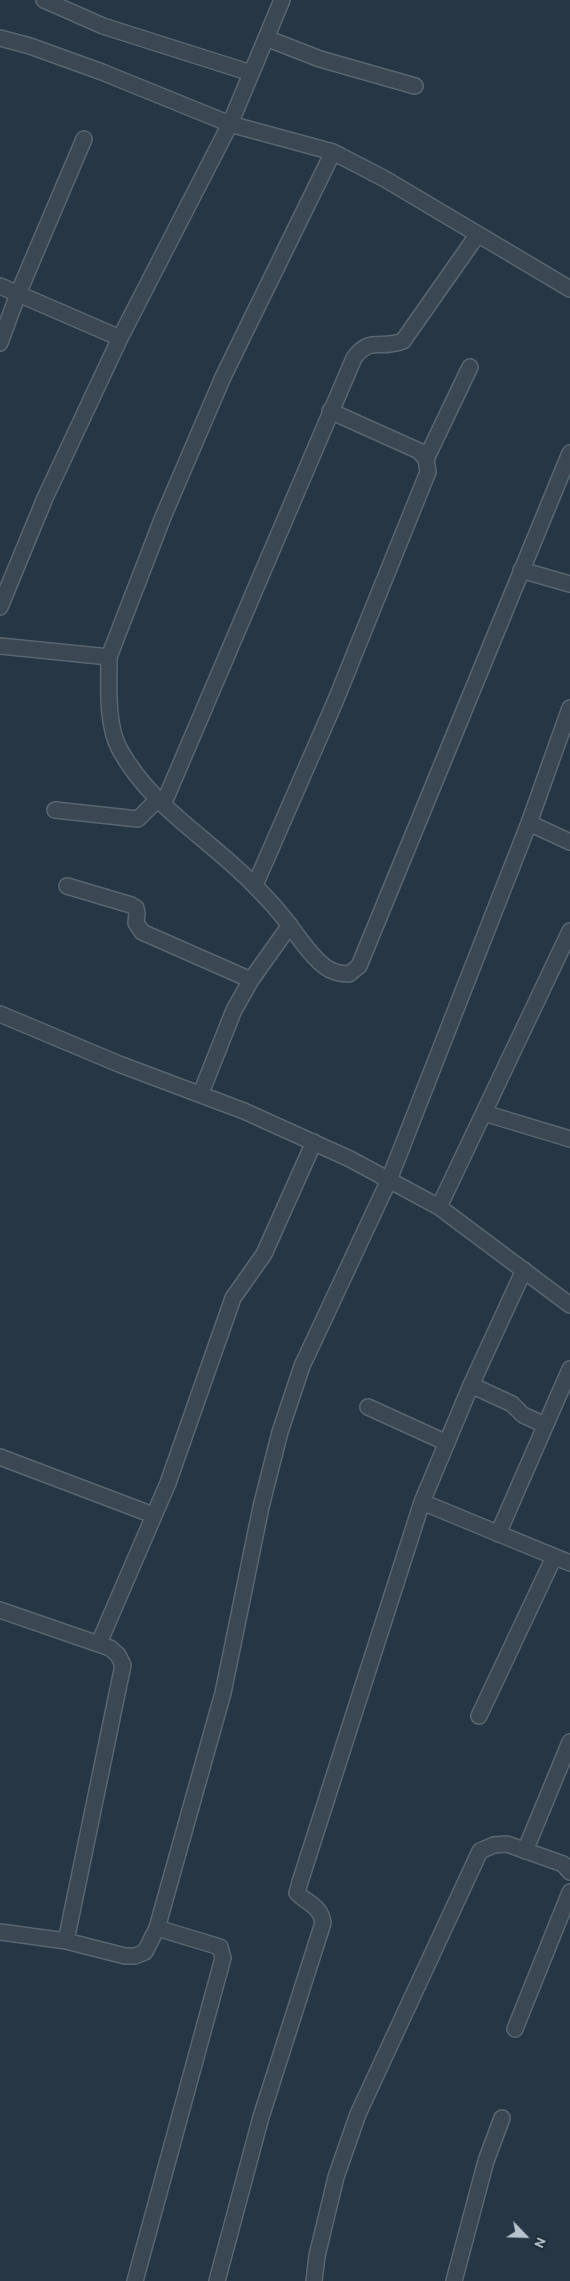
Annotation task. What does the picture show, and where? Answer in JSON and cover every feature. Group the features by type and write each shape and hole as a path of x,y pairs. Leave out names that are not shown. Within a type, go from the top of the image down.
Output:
{"street":[{"path":"44,0 103,26 251,73"},
{"path":"0,607 45,498 120,338 230,124 282,0"},
{"path":"0,38 30,46 102,72 230,124 333,152 385,179 570,289"},
{"path":"266,38 320,59 415,86"},
{"path":"0,342 18,294 84,139"},
{"path":"333,152 223,377 163,516 110,657 109,708 118,748 138,779 160,802 254,885 290,925 304,946 325,967 337,974 349,974 359,966 570,453"},
{"path":"55,810 138,819 160,802 354,358 361,347 370,344 392,345 404,341 478,234"},
{"path":"0,286 120,338"},
{"path":"426,459 470,367"},
{"path":"254,885 335,702 428,472 426,459 419,451 330,411"},
{"path":"521,570 570,584"},
{"path":"0,646 110,657"},
{"path":"0,1932 66,1941 125,1956 135,1956 145,1952 157,1928 224,1693 261,1507 280,1432 302,1366 389,1180 529,823 570,708"},
{"path":"529,823 570,842"},
{"path":"67,886 136,908 136,924 142,932 251,980"},
{"path":"201,1093 234,1010 251,980 290,925"},
{"path":"439,1207 570,931"},
{"path":"0,1014 119,1064 201,1093 314,1142 389,1180 439,1207 570,1305"},
{"path":"484,1113 570,1139"},
{"path":"99,1643 191,1422 233,1298 264,1254 314,1142"},
{"path":"217,2281 261,2117 323,1923 322,1914 318,1909 304,1900 297,1892 422,1502 471,1385 524,1270"},
{"path":"498,1534 570,1369"},
{"path":"471,1385 512,1404 523,1415 545,1426"},
{"path":"368,1407 447,1443"},
{"path":"0,1457 153,1515"},
{"path":"422,1502 570,1563"},
{"path":"479,1716 554,1557"},
{"path":"0,1610 99,1643 110,1648 118,1655 123,1665 66,1941"},
{"path":"525,1851 570,1742"},
{"path":"314,2281 317,2256 336,2177 358,2114 480,1851 494,1845 507,1844 562,1864 570,1872"},
{"path":"515,2029 570,1892"},
{"path":"135,2281 222,1958 220,1947 157,1928"},
{"path":"454,2281 486,2161 502,2118"}]}
